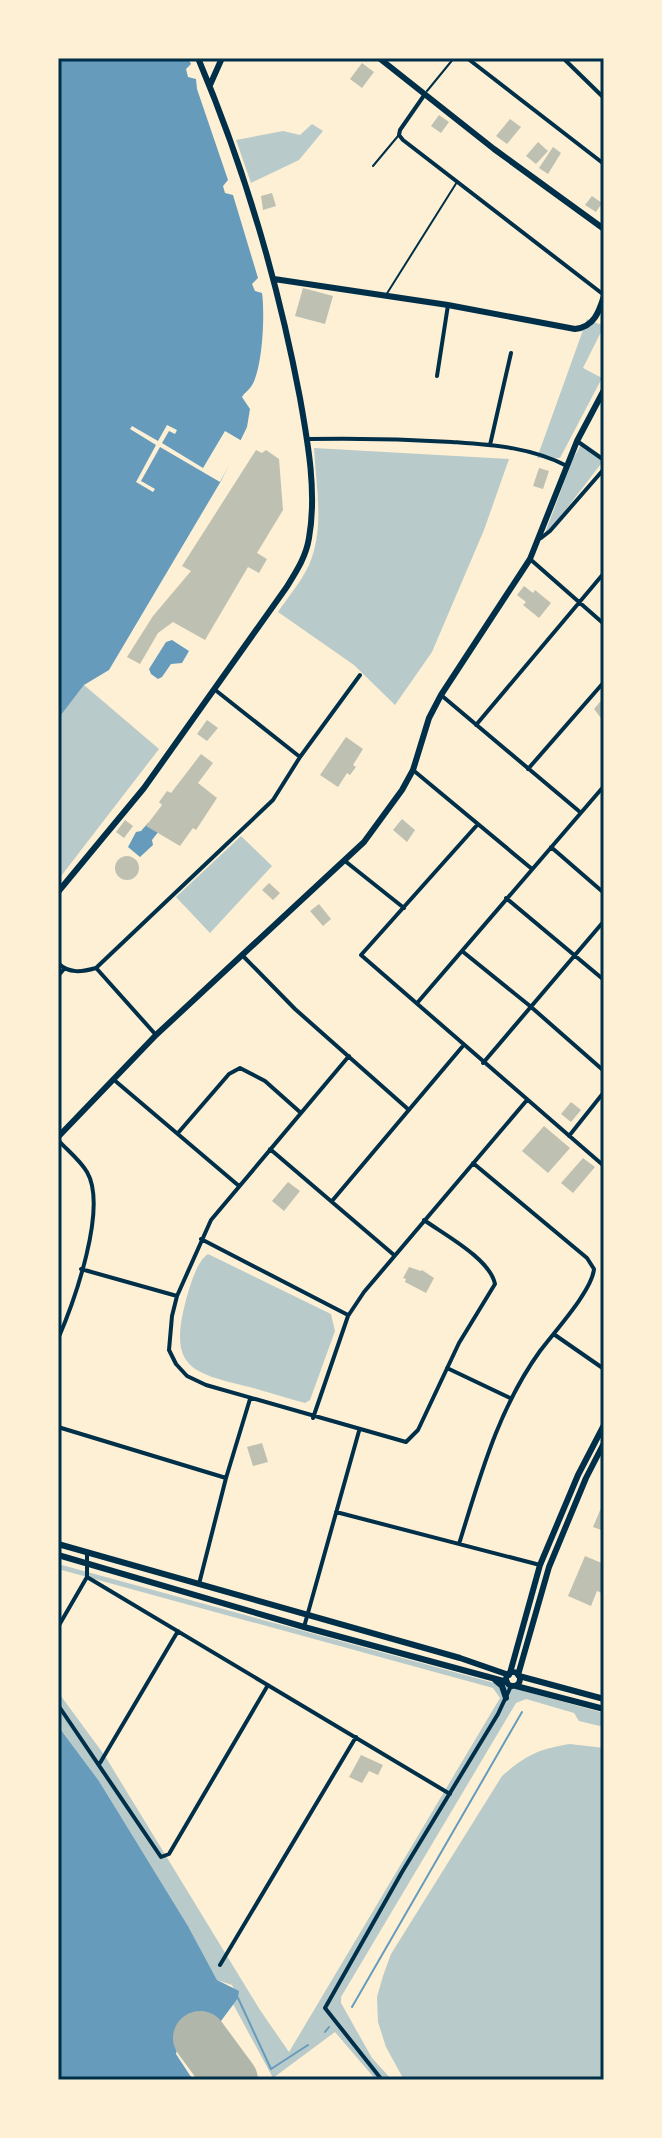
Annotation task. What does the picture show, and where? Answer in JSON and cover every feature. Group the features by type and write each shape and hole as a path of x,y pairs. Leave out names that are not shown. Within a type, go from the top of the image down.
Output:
{"main road":[{"path":"58,892 144,788 286,588 304,555 312,519 307,439 274,279 210,85 198,58"},
{"path":"210,85 222,58"},
{"path":"379,58 604,229"},
{"path":"274,279 581,329 598,315 604,296"},
{"path":"58,1138 156,1035 345,861 385,816 413,770 429,718 441,695 530,559 577,441 604,390"},
{"path":"513,1679 578,1475 604,1425"},
{"path":"513,1679 540,1565 604,1443"},
{"path":"58,1544 493,1668 513,1679 604,1709"},
{"path":"58,1555 492,1678 513,1679 604,1699"},
{"path":"492,1678 502,1686 506,1698"}],"street":[{"path":"467,58 604,164"},
{"path":"563,58 604,98"},
{"path":"425,94 399,135 604,296"},
{"path":"437,376 448,305"},
{"path":"490,445 511,353"},
{"path":"307,439 383,438 516,447 550,457 567,466"},
{"path":"577,441 604,460"},
{"path":"540,538 550,531 604,469"},
{"path":"530,559 604,624"},
{"path":"476,725 604,573"},
{"path":"58,963 64,969 85,971 96,968 273,800 300,757 360,675"},
{"path":"528,769 604,682"},
{"path":"214,688 300,757"},
{"path":"441,695 580,813"},
{"path":"413,770 532,869"},
{"path":"417,1002 604,786"},
{"path":"596,795 604,802"},
{"path":"478,824 361,955 604,1166"},
{"path":"551,847 604,893"},
{"path":"345,861 404,908"},
{"path":"506,898 604,980"},
{"path":"483,1063 604,921"},
{"path":"462,951 604,1071"},
{"path":"243,956 295,1009 409,1110"},
{"path":"96,968 156,1035"},
{"path":"58,976 64,969"},
{"path":"332,1201 463,1046"},
{"path":"349,1056 211,1220 177,1296 172,1316 169,1350 176,1364 187,1376 206,1385 250,1399 398,1442 413,1438 459,1343 495,1284 493,1275 483,1263 424,1220"},
{"path":"178,1133 229,1074 240,1068 265,1081 301,1113"},
{"path":"113,1079 239,1186"},
{"path":"569,1136 604,1092"},
{"path":"313,1418 348,1316 394,1255 527,1100"},
{"path":"58,1138 87,1173 94,1195 94,1212 81,1269 58,1339"},
{"path":"270,1149 394,1255"},
{"path":"459,1544 486,1456 511,1399 541,1350 555,1335 591,1281 594,1269 587,1258 473,1163"},
{"path":"201,1239 348,1316"},
{"path":"81,1269 177,1296"},
{"path":"555,1335 604,1369"},
{"path":"447,1368 511,1399"},
{"path":"199,1584 250,1399"},
{"path":"58,1427 226,1478"},
{"path":"304,1627 359,1431"},
{"path":"336,1512 540,1565"},
{"path":"58,1627 87,1577 87,1553"},
{"path":"87,1577 450,1794"},
{"path":"99,1764 178,1631"},
{"path":"382,2080 325,2008 506,1698 513,1679"},
{"path":"58,1705 161,1857 169,1854 268,1685"},
{"path":"220,1965 356,1737"}],"lane":[{"path":"425,94 454,58"},
{"path":"373,166 399,135"},
{"path":"386,295 458,181"}],"shaded area":[{"path":"312,124 323,131 299,160 251,183 236,140 283,131 300,135"},
{"path":"587,319 604,326 583,368 602,378 560,458 537,458"},
{"path":"582,443 604,460 547,534 573,459"},
{"path":"314,448 509,459 484,530 432,652 395,705 354,665 278,612 302,577 314,551 318,507"},
{"path":"84,685 159,749 58,880 58,719"},
{"path":"241,836 272,866 210,933 176,897"},
{"path":"208,1254 331,1314 335,1331 310,1400 305,1403 211,1377 189,1364 180,1342 181,1325 194,1276"},
{"path":"58,1564 604,1713 604,1727 579,1721 574,1713 526,1699 516,1703 341,1997 341,2003 372,2058 392,2080 376,2080 335,2032 273,2078 233,2004 238,1998 232,1985 217,1980 188,1926 99,1781 58,1726 58,1692 105,1756 260,2010 289,2052 500,1698 493,1688 58,1569"},
{"path":"570,1744 604,1748 604,2080 404,2080 386,2047 378,2022 377,1997 391,1954 502,1776 533,1754"}],"water":[{"path":"58,58 188,58 191,64 186,69 188,77 196,79 228,180 223,186 225,193 233,195 258,278 252,284 255,291 262,293 263,314 258,370 242,397 250,409 247,427 221,481 109,670 84,685 58,719"},
{"path":"172,640 189,651 182,663 171,664 158,679 149,669 166,642"},
{"path":"148,823 159,831 152,840 153,845 140,857 128,847 136,832"},
{"path":"58,1726 99,1781 188,1926 217,1980 239,1991 238,1998 221,2021 193,2030 178,2047 176,2054 193,2080 58,2080"}],"pier":[{"path":"167,425 177,430 175,434 169,431 162,443 203,468 225,431 242,441 220,482 160,447 141,481 155,489 153,492 136,482 156,445 130,429 132,426 158,441"}],"building":[{"path":"362,63 374,72 362,88 350,79"},
{"path":"439,115 449,122 441,133 431,126"},
{"path":"510,119 521,127 507,144 496,136"},
{"path":"538,142 548,151 536,164 526,156"},
{"path":"553,147 561,153 548,174 539,168"},
{"path":"272,193 276,206 263,210 261,196"},
{"path":"592,196 602,203 596,212 585,205"},
{"path":"303,288 333,296 325,324 295,316"},
{"path":"256,450 262,453 266,450 279,459 283,510 257,553 267,559 259,573 248,567 205,640 173,622 158,633 140,664 127,657 153,616 191,571 182,566"},
{"path":"539,468 549,471 543,489 533,486"},
{"path":"524,586 533,593 535,590 551,603 539,618 523,605 526,602 517,595"},
{"path":"604,697 604,722 594,709"},
{"path":"207,720 218,728 207,741 197,734"},
{"path":"346,737 363,749 353,765 356,767 350,775 347,773 338,787 320,775"},
{"path":"201,754 213,763 198,783 217,798 196,830 193,828 180,846 146,826 162,805 159,802 167,791 171,793"},
{"path":"402,819 415,830 407,842 393,830"},
{"path":"125,820 133,826 124,838 116,832"},
{"path":"127,856 138,863 139,868 132,879 127,880 116,873 115,868 122,857"},
{"path":"269,883 280,893 273,900 262,890"},
{"path":"319,904 331,919 323,926 310,911"},
{"path":"571,1102 581,1110 571,1122 561,1114"},
{"path":"544,1126 570,1148 548,1173 522,1151"},
{"path":"583,1158 595,1167 573,1193 561,1183"},
{"path":"288,1182 300,1191 284,1211 272,1201"},
{"path":"409,1267 422,1270 434,1278 426,1293 405,1282 403,1278"},
{"path":"262,1443 268,1462 253,1466 247,1447"},
{"path":"604,1501 604,1531 593,1527"},
{"path":"585,1556 604,1564 604,1594 597,1591 591,1606 568,1596"},
{"path":"361,1755 383,1765 378,1775 369,1771 362,1783 349,1777"}],"waterway":[{"path":"352,2007 522,1712"},
{"path":"238,1998 271,2069 308,2045"},
{"path":"325,2032 329,2027"}],"runway":[{"path":"200,2038 231,2080"}]}
